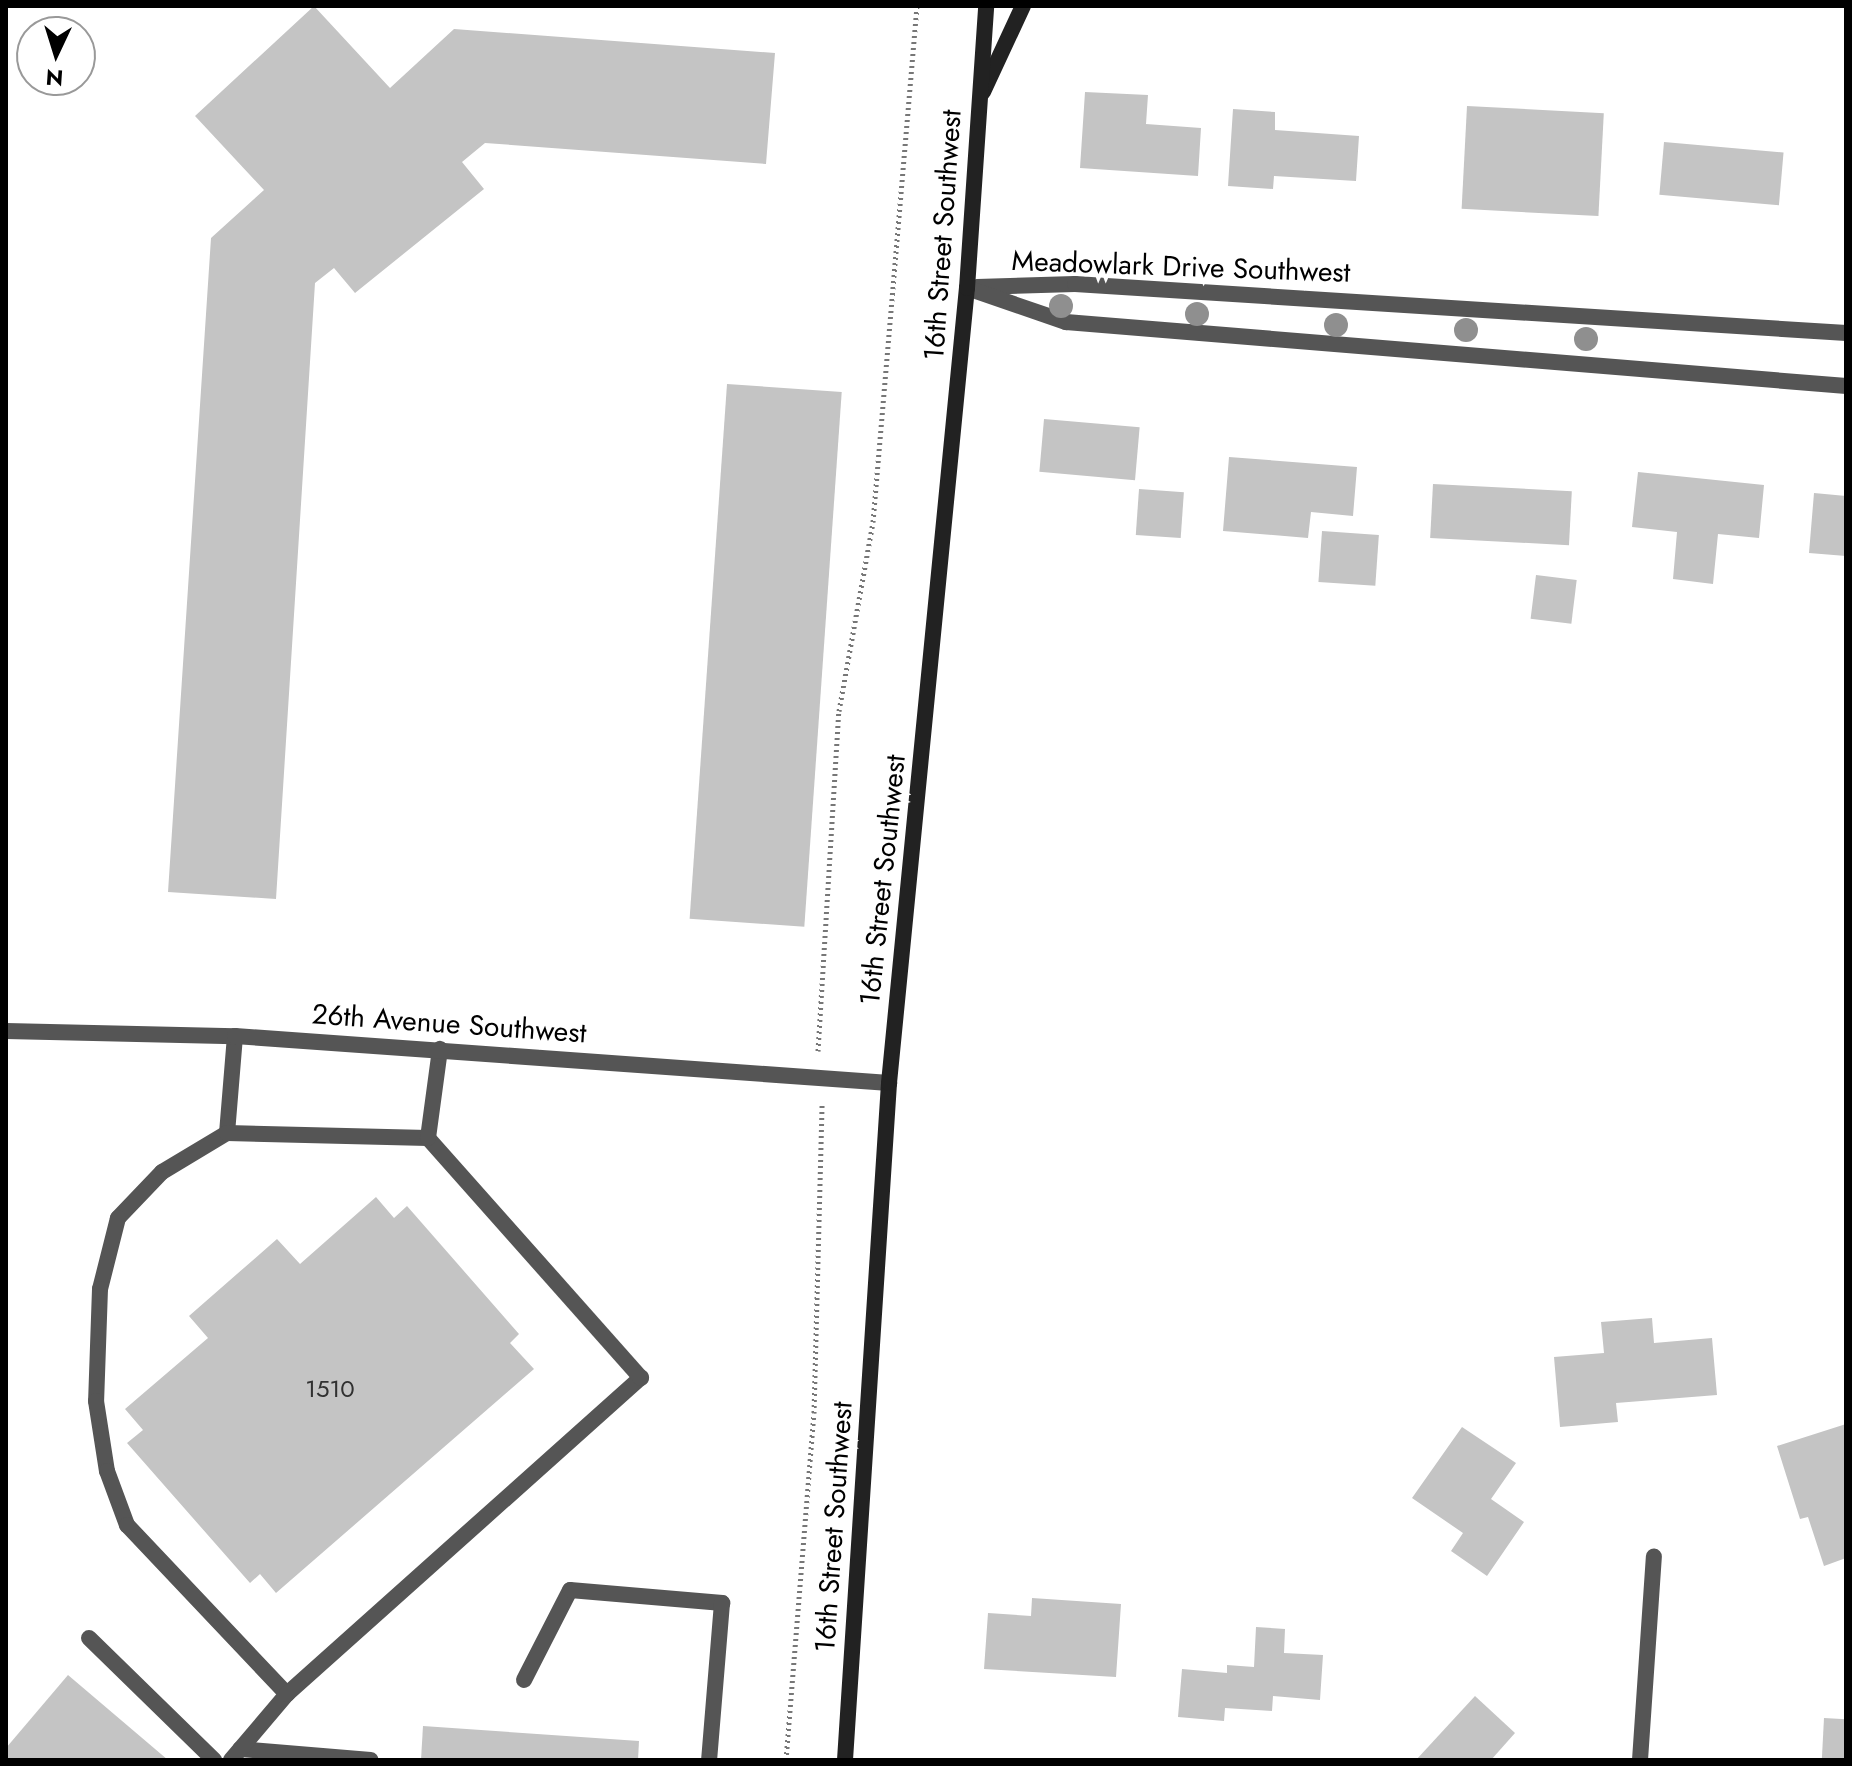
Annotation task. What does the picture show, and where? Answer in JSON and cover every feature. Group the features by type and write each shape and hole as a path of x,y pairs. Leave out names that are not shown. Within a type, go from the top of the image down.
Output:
{"main road":[{"name":"16th Street Southwest","path":"845,1760 889,1083 967,288 986,6"},
{"path":"979,100 1023,6"}],"street":[{"name":"Meadowlark Drive Southwest","path":"967,288 1075,284 1846,333"},
{"name":"Meadowlark Drive Southwest","path":"967,288 1066,322 1846,386"},
{"name":"26th Avenue Southwest","path":"6,1031 235,1036 889,1083"},
{"path":"227,1133 235,1036"},
{"path":"428,1138 440,1049"},
{"path":"236,1754 287,1694 641,1378 428,1138 227,1133 162,1172 118,1218 100,1289 96,1401 107,1471 127,1525 287,1694"},
{"path":"1640,1760 1654,1556"},
{"path":"524,1680 570,1590 722,1603 709,1760"},
{"path":"89,1638 214,1760"},
{"path":"236,1754 371,1760"}],"path":[{"path":"786,1760 814,1413 824,1156 816,1024 839,711 873,522 917,6"}],"building":[{"path":"314,6 390,88 454,29 775,53 766,164 485,143 462,162 484,189 355,293 334,268 315,283 276,899 168,892 211,238 264,190 195,116"},
{"path":"1085,92 1148,95 1146,124 1201,128 1198,176 1080,168"},
{"path":"1467,106 1604,113 1598,216 1462,209"},
{"path":"1233,109 1275,112 1275,130 1359,136 1356,181 1274,176 1273,189 1228,186"},
{"path":"1664,142 1784,152 1779,205 1659,195"},
{"path":"727,384 842,392 804,927 690,919"},
{"path":"1044,419 1140,427 1135,480 1039,472"},
{"path":"1229,457 1357,467 1353,516 1311,512 1308,538 1223,531"},
{"path":"1638,472 1764,485 1759,538 1718,534 1713,584 1673,579 1677,532 1632,527"},
{"path":"1433,484 1572,491 1569,545 1430,538"},
{"path":"1139,489 1184,492 1181,538 1136,535"},
{"path":"1814,493 1846,496 1846,556 1809,553"},
{"path":"1322,531 1379,535 1375,586 1318,582"},
{"path":"1536,575 1577,580 1571,624 1531,619"},
{"path":"376,1197 394,1218 407,1206 519,1334 510,1343 534,1369 276,1593 260,1574 250,1583 127,1443 143,1430 125,1409 208,1338 189,1316 277,1239 300,1264"},
{"path":"1652,1318 1654,1343 1712,1338 1717,1395 1616,1403 1618,1422 1560,1427 1554,1357 1604,1353 1601,1322"},
{"path":"1846,1424 1846,1558 1824,1566 1808,1517 1800,1519 1777,1446"},
{"path":"1462,1427 1516,1463 1491,1499 1524,1522 1487,1576 1451,1551 1463,1533 1412,1498"},
{"path":"1032,1598 1121,1604 1116,1677 984,1669 988,1613 1031,1616"},
{"path":"1256,1627 1285,1629 1284,1653 1323,1655 1320,1700 1273,1696 1272,1711 1225,1708 1224,1721 1178,1717 1182,1669 1227,1673 1227,1665 1254,1667"},
{"path":"68,1675 168,1760 6,1760 6,1748"},
{"path":"1475,1696 1515,1733 1491,1760 1416,1760"},
{"path":"1824,1718 1846,1719 1844,1760 1822,1760"},
{"path":"423,1726 639,1741 638,1760 421,1760"}]}
